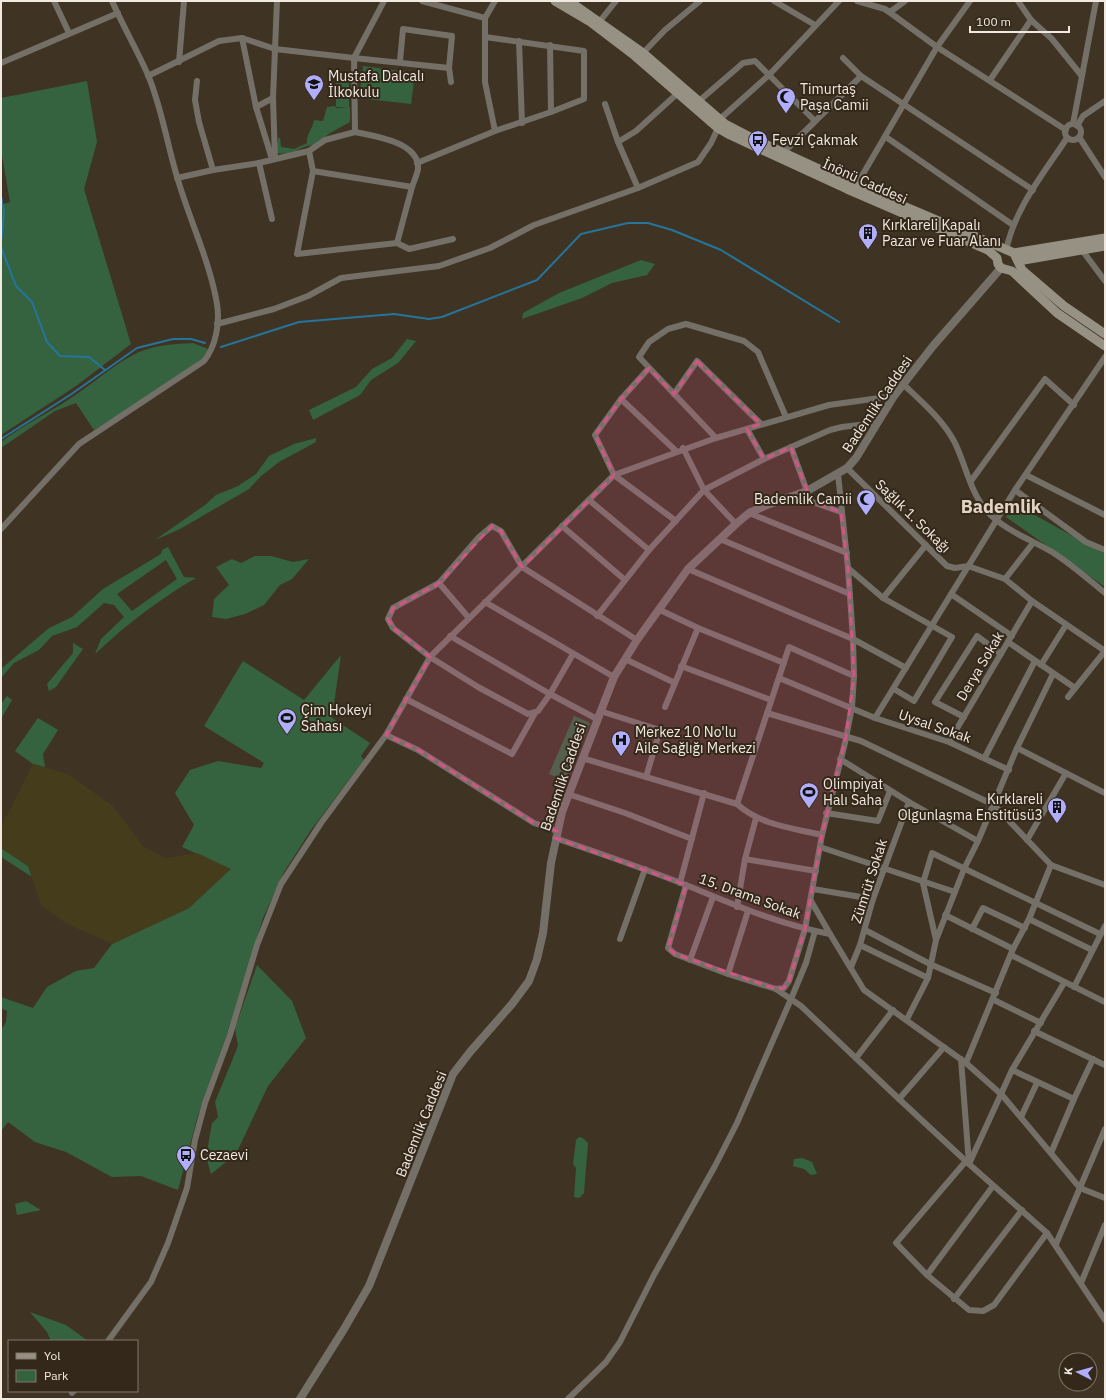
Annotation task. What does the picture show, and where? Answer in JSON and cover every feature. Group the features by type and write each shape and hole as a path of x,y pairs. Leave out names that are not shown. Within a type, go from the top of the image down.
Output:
{"main road":[{"name":"İnönü Caddesi","path":"555,1 589,21 678,93 752,146 847,190 988,250 997,258"},
{"name":"İnönü Caddesi","path":"570,1 643,53 699,101 719,123 856,186 1013,255"},
{"path":"1013,255 1105,238"},
{"path":"1105,246 1082,250 1013,255 1000,254 997,258 1007,270 1057,313 1105,346"},
{"path":"1007,270 1016,266 1013,255"},
{"path":"1013,255 1022,270 1064,306 1105,334"}],"street":[{"path":"54,1 69,33"},
{"path":"1,529 79,444 204,362 211,353 217,324 217,305 212,283 177,178 164,123 148,76 112,1"},
{"path":"179,62 184,1"},
{"path":"273,159 273,98 277,1"},
{"path":"355,132 354,58 384,1"},
{"path":"422,1 485,18"},
{"path":"495,131 485,82 485,18 496,1"},
{"path":"600,22 616,1"},
{"path":"643,53 665,30 700,1"},
{"path":"774,1 815,25"},
{"path":"217,324 274,309 308,296 341,278 439,266 490,248 534,225 638,188 698,162 711,144 719,123 769,75 839,1"},
{"path":"857,1 885,9 890,12 905,1"},
{"path":"856,186 886,137 937,47 970,1"},
{"path":"1018,1 1031,20 1052,39 1081,75"},
{"path":"1075,125 1081,75 1096,1"},
{"path":"885,9 937,47 1066,130 1068,138 1033,190 1013,225 1013,255"},
{"path":"1,63 118,13"},
{"path":"990,80 1031,20"},
{"path":"400,61 403,29 452,36 449,68 451,82"},
{"path":"418,163 495,131 522,123 584,99 584,51 485,37"},
{"path":"148,76 219,41 242,38 275,49 354,58 400,61 449,68"},
{"path":"242,38 256,107 273,159"},
{"path":"519,41 522,123"},
{"path":"550,45 551,112"},
{"path":"843,58 861,76 904,106 1033,190"},
{"path":"699,101 743,63 755,61 815,121"},
{"path":"784,152 861,76"},
{"path":"197,81 195,100 196,107 213,170"},
{"path":"618,142 636,131 678,93"},
{"path":"256,107 273,98"},
{"path":"1066,130 1075,125 1083,116 1105,101"},
{"path":"605,104 618,142 638,188"},
{"path":"1075,125 1080,130 1079,137 1105,177"},
{"path":"177,178 213,170 259,163 309,151 325,140 355,132 403,145 411,152 418,163 418,170 397,243"},
{"path":"886,137 1013,225"},
{"path":"1068,138 1075,140 1079,137"},
{"path":"309,151 313,171 297,254 397,243 409,249 453,239"},
{"path":"259,163 272,219"},
{"path":"313,171 412,187"},
{"path":"1082,250 1105,281"},
{"name":"Bademlik Caddesi","path":"300,1399 369,1286 453,1074 512,1004 529,981 537,959 543,933 556,835 568,794 598,715 614,677 625,658 658,609 688,569 736,524 749,513 793,495 807,491 847,468 856,458 876,423 894,396 933,346 1007,270"},
{"path":"716,438 639,357 649,342 668,329 686,324 744,341 758,352 786,417"},
{"path":"875,718 996,519 1105,357"},
{"path":"674,394 697,361 761,424"},
{"path":"649,368 621,399 595,435 614,475 676,521"},
{"path":"971,481 1046,379 1074,405"},
{"path":"904,385 930,409 948,431 981,504 996,519 1068,563 1105,593"},
{"path":"109,1340 151,1282 170,1237 187,1188 195,1140 206,1103 230,1035 257,945 281,884 321,823 386,734 430,657 468,617 522,567 614,475 683,448 761,424 829,405 894,396"},
{"path":"621,399 676,451"},
{"path":"597,616 649,550 704,490 764,459 836,429 876,423"},
{"path":"747,429 764,459"},
{"path":"791,447 807,491"},
{"path":"683,448 704,490 736,524"},
{"name":"Sağlık 1. Sokağı","path":"847,468 947,566 955,568 968,566"},
{"path":"776,989 784,988 789,981 805,929 826,813 846,737 852,707 854,676 853,639 847,554 841,512 838,474"},
{"path":"1026,475 1105,515"},
{"path":"1015,490 1086,542 1105,550"},
{"path":"793,495 841,512"},
{"path":"589,500 649,550"},
{"path":"749,513 847,554"},
{"path":"535,713 525,713 430,657 393,628 388,619 393,608 439,583 479,537 492,526 501,531 522,567 637,640"},
{"path":"562,526 626,580"},
{"path":"720,539 850,594"},
{"path":"1005,579 1033,543"},
{"path":"883,598 926,545"},
{"path":"968,566 1005,579 1032,601 1105,651 1068,697"},
{"path":"848,568 883,598 952,637 914,701 894,689"},
{"path":"688,569 853,639 906,668"},
{"path":"439,583 468,617"},
{"path":"951,594 1012,636"},
{"name":"Derya Sokak","path":"949,742 1032,601"},
{"path":"485,602 572,654 614,677"},
{"path":"658,609 698,628 784,663"},
{"path":"1041,665 1066,624"},
{"path":"665,707 698,628"},
{"path":"450,636 550,694 598,715 660,730 646,777"},
{"path":"964,717 935,702 977,636 1001,654"},
{"path":"1008,642 1075,688"},
{"path":"737,804 789,647 854,676"},
{"path":"406,699 512,754 535,713 550,694 572,654"},
{"path":"625,658 675,683"},
{"path":"985,757 1035,660"},
{"path":"681,666 771,700"},
{"path":"907,1019 928,978 936,940 964,869 994,805 1017,748 1053,674"},
{"name":"Uysal Sokak","path":"779,678 852,707 875,718 949,742 985,757 1009,770"},
{"path":"767,713 861,741 994,805 1051,865 1105,885"},
{"name":"15. Drama Sokak","path":"386,734 418,750 534,823 556,835 748,911 805,929 830,934"},
{"path":"1017,748 1105,793"},
{"path":"582,758 737,804 756,818 822,835"},
{"path":"840,759 890,791 978,841"},
{"path":"1027,840 1066,773"},
{"path":"826,813 878,821 890,791"},
{"path":"704,793 692,839 668,948 675,954 690,960 776,989 801,1006 993,1186 1047,1232 1105,1320"},
{"path":"568,794 625,813 692,839"},
{"name":"Zümrüt Sokak","path":"851,967 865,930 873,899 909,802"},
{"path":"737,907 744,859 756,818"},
{"path":"820,847 884,868 923,883 955,892"},
{"path":"936,940 923,883 932,853 1035,904 1100,934"},
{"path":"744,859 816,871"},
{"path":"968,1162 964,1061 994,1000 1012,952 1025,928 1051,865"},
{"path":"620,939 645,870"},
{"path":"813,889 873,899"},
{"path":"690,960 713,897"},
{"path":"810,901 864,990 875,1000 907,1019 964,1061 1002,1095 1080,1188 1105,1198"},
{"path":"972,929 983,908 1025,928"},
{"path":"728,974 748,911"},
{"path":"945,916 972,929 1064,983 1105,1002"},
{"path":"1029,919 1092,950"},
{"path":"1074,987 1105,926"},
{"path":"865,930 930,964 996,993"},
{"path":"568,1399 606,1362 620,1342 737,1123 806,963 815,931"},
{"path":"860,945 928,978"},
{"path":"1047,1232 994,1305 983,1311 969,1310 954,1299 926,1275 896,1243 968,1162 1002,1095 1012,1070 1064,983"},
{"path":"994,1000 1041,1023"},
{"path":"856,1058 893,1010"},
{"path":"1034,1031 1105,1065"},
{"path":"899,1099 944,1047"},
{"path":"1051,1153 1093,1059"},
{"path":"1012,1070 1074,1099"},
{"path":"1022,1117 1038,1083"},
{"path":"1056,1244 1103,1139 1105,1130"},
{"path":"926,1275 993,1186"},
{"path":"954,1299 1022,1210"},
{"path":"1081,1283 1105,1225"}],"highlighted area":[{"path":"697,361 761,424 747,429 764,459 791,447 811,501 841,512 848,568 854,676 846,737 822,835 805,929 789,981 784,988 776,989 728,974 675,954 668,948 686,885 555,838 557,831 534,823 418,750 386,735 430,657 393,628 388,619 393,608 439,583 492,526 501,531 522,567 614,475 595,435 621,399 649,368 674,394"}],"green space":[{"path":"363,66 415,73 411,104 359,98"},
{"path":"87,81 97,142 84,189 131,344 76,386 1,435 1,205 10,202 1,150 1,98"},
{"path":"336,83 349,83 349,107 336,107"},
{"path":"335,106 336,108 350,107 350,122 330,133 314,145 306,146 293,152 282,154 276,153 278,139 280,137 281,147 294,149 307,143 314,120 323,121 327,107"},
{"path":"641,260 655,264 647,275 612,283 582,298 522,319 523,313 559,293"},
{"path":"407,339 416,341 398,363 371,380 360,395 313,420 309,410 356,387 372,369 392,358"},
{"path":"193,343 208,349 203,358 137,404 94,430 76,403 55,411 1,448 1,442 9,436 68,400 129,357 139,352 159,346"},
{"path":"316,438 316,442 279,462 261,476 249,489 180,529 155,540 205,505 216,495 238,486 256,474 269,456 294,444"},
{"path":"1015,504 1105,554 1105,587 1006,517"},
{"path":"168,547 184,577 196,578 143,613 95,654 101,639 124,617 114,605 104,603 77,627 52,636 39,650 14,663 1,678 1,669 49,628 72,617 103,589 161,554 162,550","holes":["166,560 177,579 132,611 117,594"]},
{"path":"255,556 271,556 293,562 309,559 292,579 280,585 264,605 245,614 226,619 212,617 214,599 229,585 216,567 232,559 241,563"},
{"path":"73,643 83,649 56,687 49,691 47,684 73,653"},
{"path":"341,655 332,718 370,743 361,756 364,760 311,830 284,872 263,918 232,1020 198,1115 178,1190 141,1176 112,1177 66,1152 35,1142 8,1122 1,1131 1,1030 6,1022 7,1011 1,1008 1,997 33,1008 47,987 76,971 94,968 112,944 189,908 230,869 182,847 194,825 175,793 190,770 218,761 261,768 264,763 204,726 243,661 304,700"},
{"path":"7,696 12,700 1,719 1,704"},
{"path":"574,716 590,723 565,781 549,774"},
{"path":"38,718 58,730 43,754 45,767 33,764 15,751"},
{"path":"1,848 28,866 32,877 1,857"},
{"path":"257,965 292,1001 306,1038 268,1086 236,1154 211,1174 206,1157 212,1123 218,1117 215,1102 238,1046 235,1028"},
{"path":"579,1137 583,1138 588,1143 584,1193 579,1198 574,1197 576,1168 573,1164 576,1140"},
{"path":"802,1158 812,1162 817,1174 811,1175 804,1169 793,1166 794,1159"},
{"path":"26,1201 41,1210 17,1215 15,1204"},
{"path":"30,1312 66,1325 87,1340 51,1340 47,1332"}],"sand":[{"path":"33,764 68,774 113,806 143,846 165,858 197,853 231,869 189,908 112,944 67,924 41,905 28,866 1,848 1,827"}],"waterway":[{"path":"1,196 4,212 1,244"},
{"path":"221,347 299,322 394,314 429,319 442,317 537,280 581,234 628,223 648,223 672,230 721,250 839,322"},
{"path":"1,247 16,286 32,302 47,342 60,356 89,357 105,370"},
{"path":"1,439 70,395 137,348 173,339 191,339 205,343"}],"place":[{"name":"Mustafa Dalcalı İlkokulu","path":"314,101"},
{"name":"Timurtaş Paşa Camii","path":"786,114"},
{"name":"Fevzi Çakmak","path":"758,157"},
{"name":"Kırklareli Kapalı Pazar ve Fuar Alanı","path":"868,250"},
{"name":"Bademlik Camii","path":"866,516"},
{"name":"Çim Hokeyi Sahası","path":"287,735"},
{"name":"Merkez 10 No'lu Aile Sağlığı Merkezi","path":"621,757"},
{"name":"Olimpiyat Halı Saha","path":"809,809"},
{"name":"Kırklareli Olgunlaşma Enstitüsü3","path":"1057,824"},
{"name":"Cezaevi","path":"186,1172"}],"district":[{"name":"Bademlik","path":"1001,507"}]}
